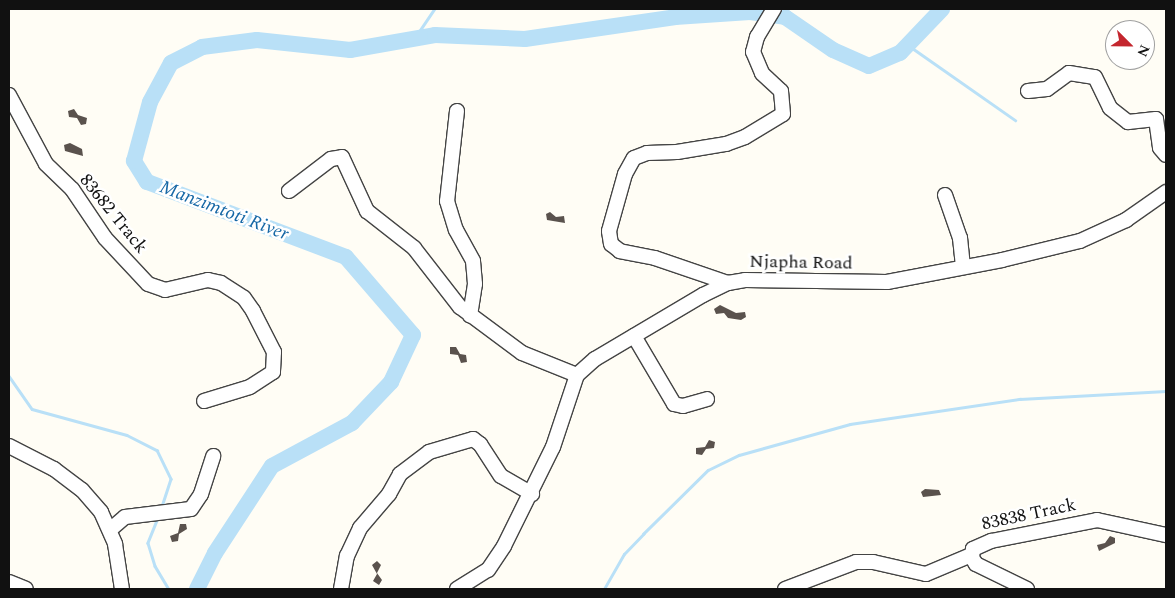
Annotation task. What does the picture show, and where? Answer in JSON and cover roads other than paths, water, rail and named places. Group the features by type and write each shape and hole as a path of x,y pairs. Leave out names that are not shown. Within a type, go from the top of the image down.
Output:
{"street":[{"path":"728,283 649,256 620,251 611,244 609,230 625,174 634,158 647,152 677,152 726,144 745,137 784,114 781,91 762,74 755,58 754,45 774,9"},
{"path":"1028,91 1047,89 1069,73 1095,78 1110,108 1128,122 1156,119 1160,148 1166,156"},
{"name":"83682 Track","path":"9,95 46,164 72,189 105,238 148,284 165,290 208,280 220,283 244,298 253,311 274,352 273,372 250,387 204,401"},
{"path":"457,112 446,201 456,230 473,261 475,284 470,316"},
{"path":"289,191 331,159 342,157 367,211 414,248 455,301 470,316 522,353 577,375 553,447 532,494 488,570 457,589"},
{"name":"Njapha Road","path":"577,375 595,359 728,283 763,280 888,282 1080,241 1126,220 1166,192"},
{"path":"945,195 960,238 963,266"},
{"path":"634,336 674,404 683,406 707,399"},
{"path":"341,589 346,556 360,528 389,494 400,474 429,452 473,439 480,444 501,476 532,494"},
{"path":"9,446 54,469 82,490 110,529 122,589"},
{"path":"110,529 125,517 191,509 202,494 213,456"},
{"name":"83838 Track","path":"1027,589 982,568 972,561 973,549 981,544 1097,520 1166,536"},
{"path":"785,589 856,562 872,562 926,574 971,555"},
{"path":"9,582 26,589"}],"waterway":[{"path":"414,39 434,9"},
{"name":"Manzimtoti River","path":"197,589 215,553 272,466 352,423 391,382 413,335 346,257 147,182 134,161 150,102 171,63 202,47 257,40 350,50 435,35 525,39 675,17 750,12 785,17 833,50 869,66 900,53 942,9"},
{"path":"908,45 1015,120"},
{"path":"9,376 32,409 127,435 157,450 171,479 161,509"},
{"path":"604,589 624,554 643,534 708,470 739,455 850,424 1020,399 1166,391"},
{"path":"158,518 148,543 155,566 169,589"}]}
